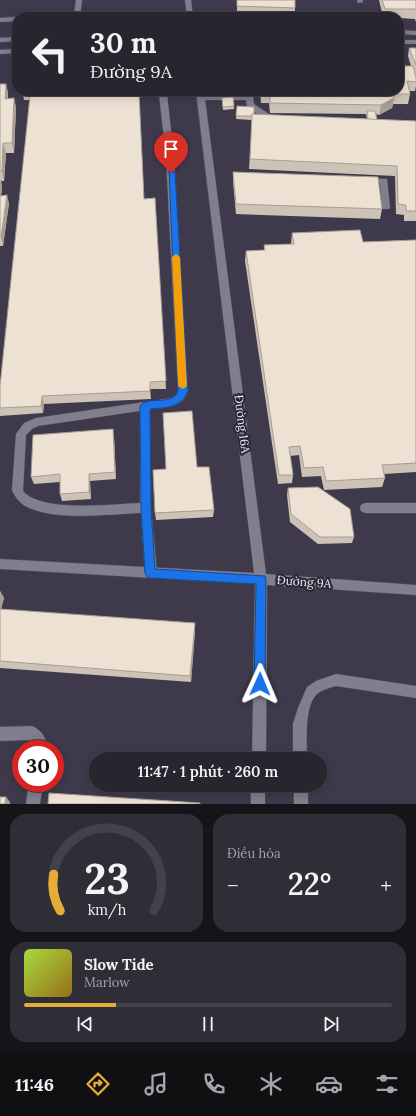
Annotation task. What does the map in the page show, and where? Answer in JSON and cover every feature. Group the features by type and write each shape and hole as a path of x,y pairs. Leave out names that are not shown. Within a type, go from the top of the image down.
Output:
{"street":[{"path":"78,12 79,0"},
{"path":"188,0 189,12"},
{"path":"0,20 12,19"},
{"path":"404,32 416,32"},
{"path":"0,40 12,39"},
{"path":"404,42 416,42"},
{"path":"0,52 12,51"},
{"path":"146,508 55,509 31,503 21,497 17,490 21,434 28,426 36,422 174,402 181,397 183,391 170,157 163,96"},
{"name":"Đường 16A","path":"201,96 261,579 259,752"},
{"path":"226,96 250,98 250,105 270,118 285,119"},
{"path":"355,179 384,181 386,207"},
{"path":"145,406 146,508 150,573"},
{"path":"365,508 416,508"},
{"name":"Đường 9A","path":"0,564 261,579 416,590"},
{"path":"300,752 300,724 304,708 311,691 320,684 336,680 416,692"},
{"path":"0,734 32,733 38,740"},
{"path":"33,804 35,792"},
{"path":"258,792 258,804"},
{"path":"301,792 301,804"}],"shaded area":[{"path":"0,0 416,0 416,804 0,804"}],"building":[{"path":"237,0 295,0 295,8 237,6"},
{"path":"382,0 416,0 416,9 385,9"},
{"path":"409,48 416,48 416,65"},
{"path":"404,62 405,66 413,66 416,78 416,82 407,81 410,94 404,94"},
{"path":"0,84 6,84 5,99 14,98 12,143 3,143 2,171 0,171"},
{"path":"30,96 139,96 144,199 155,198 166,381 150,382 150,391 42,396 41,406 0,408 0,386"},
{"path":"270,96 394,96 394,98 381,105 270,103"},
{"path":"233,97 234,106 223,107 222,98"},
{"path":"237,106 254,107 254,115 236,116"},
{"path":"367,111 375,111 377,120 368,119"},
{"path":"252,114 416,121 416,211 406,211 406,205 398,204 397,166 250,159"},
{"path":"233,172 378,177 382,209 236,204"},
{"path":"7,195 1,237 0,237 0,196"},
{"path":"360,230 363,242 416,240 416,463 382,465 385,478 326,481 323,467 304,468 300,446 289,447 293,475 279,475 246,251 265,250 264,245 294,244 292,233"},
{"path":"192,411 197,467 209,467 214,510 155,513 153,470 166,469 163,413"},
{"path":"113,429 115,472 89,474 89,492 60,494 60,474 31,477 33,435"},
{"path":"318,487 350,509 354,537 320,537 291,514 288,488"},
{"path":"0,609 195,623 190,676 0,661"},
{"path":"49,793 200,803 200,804 48,804"},
{"path":"0,797 6,797 5,804 0,804"}],"slow traffic":[{"path":"176,257 183,386"}],"route":[{"path":"171,173 183,391 181,397 174,402 145,406 146,508 150,573 261,579 260,684"}]}
